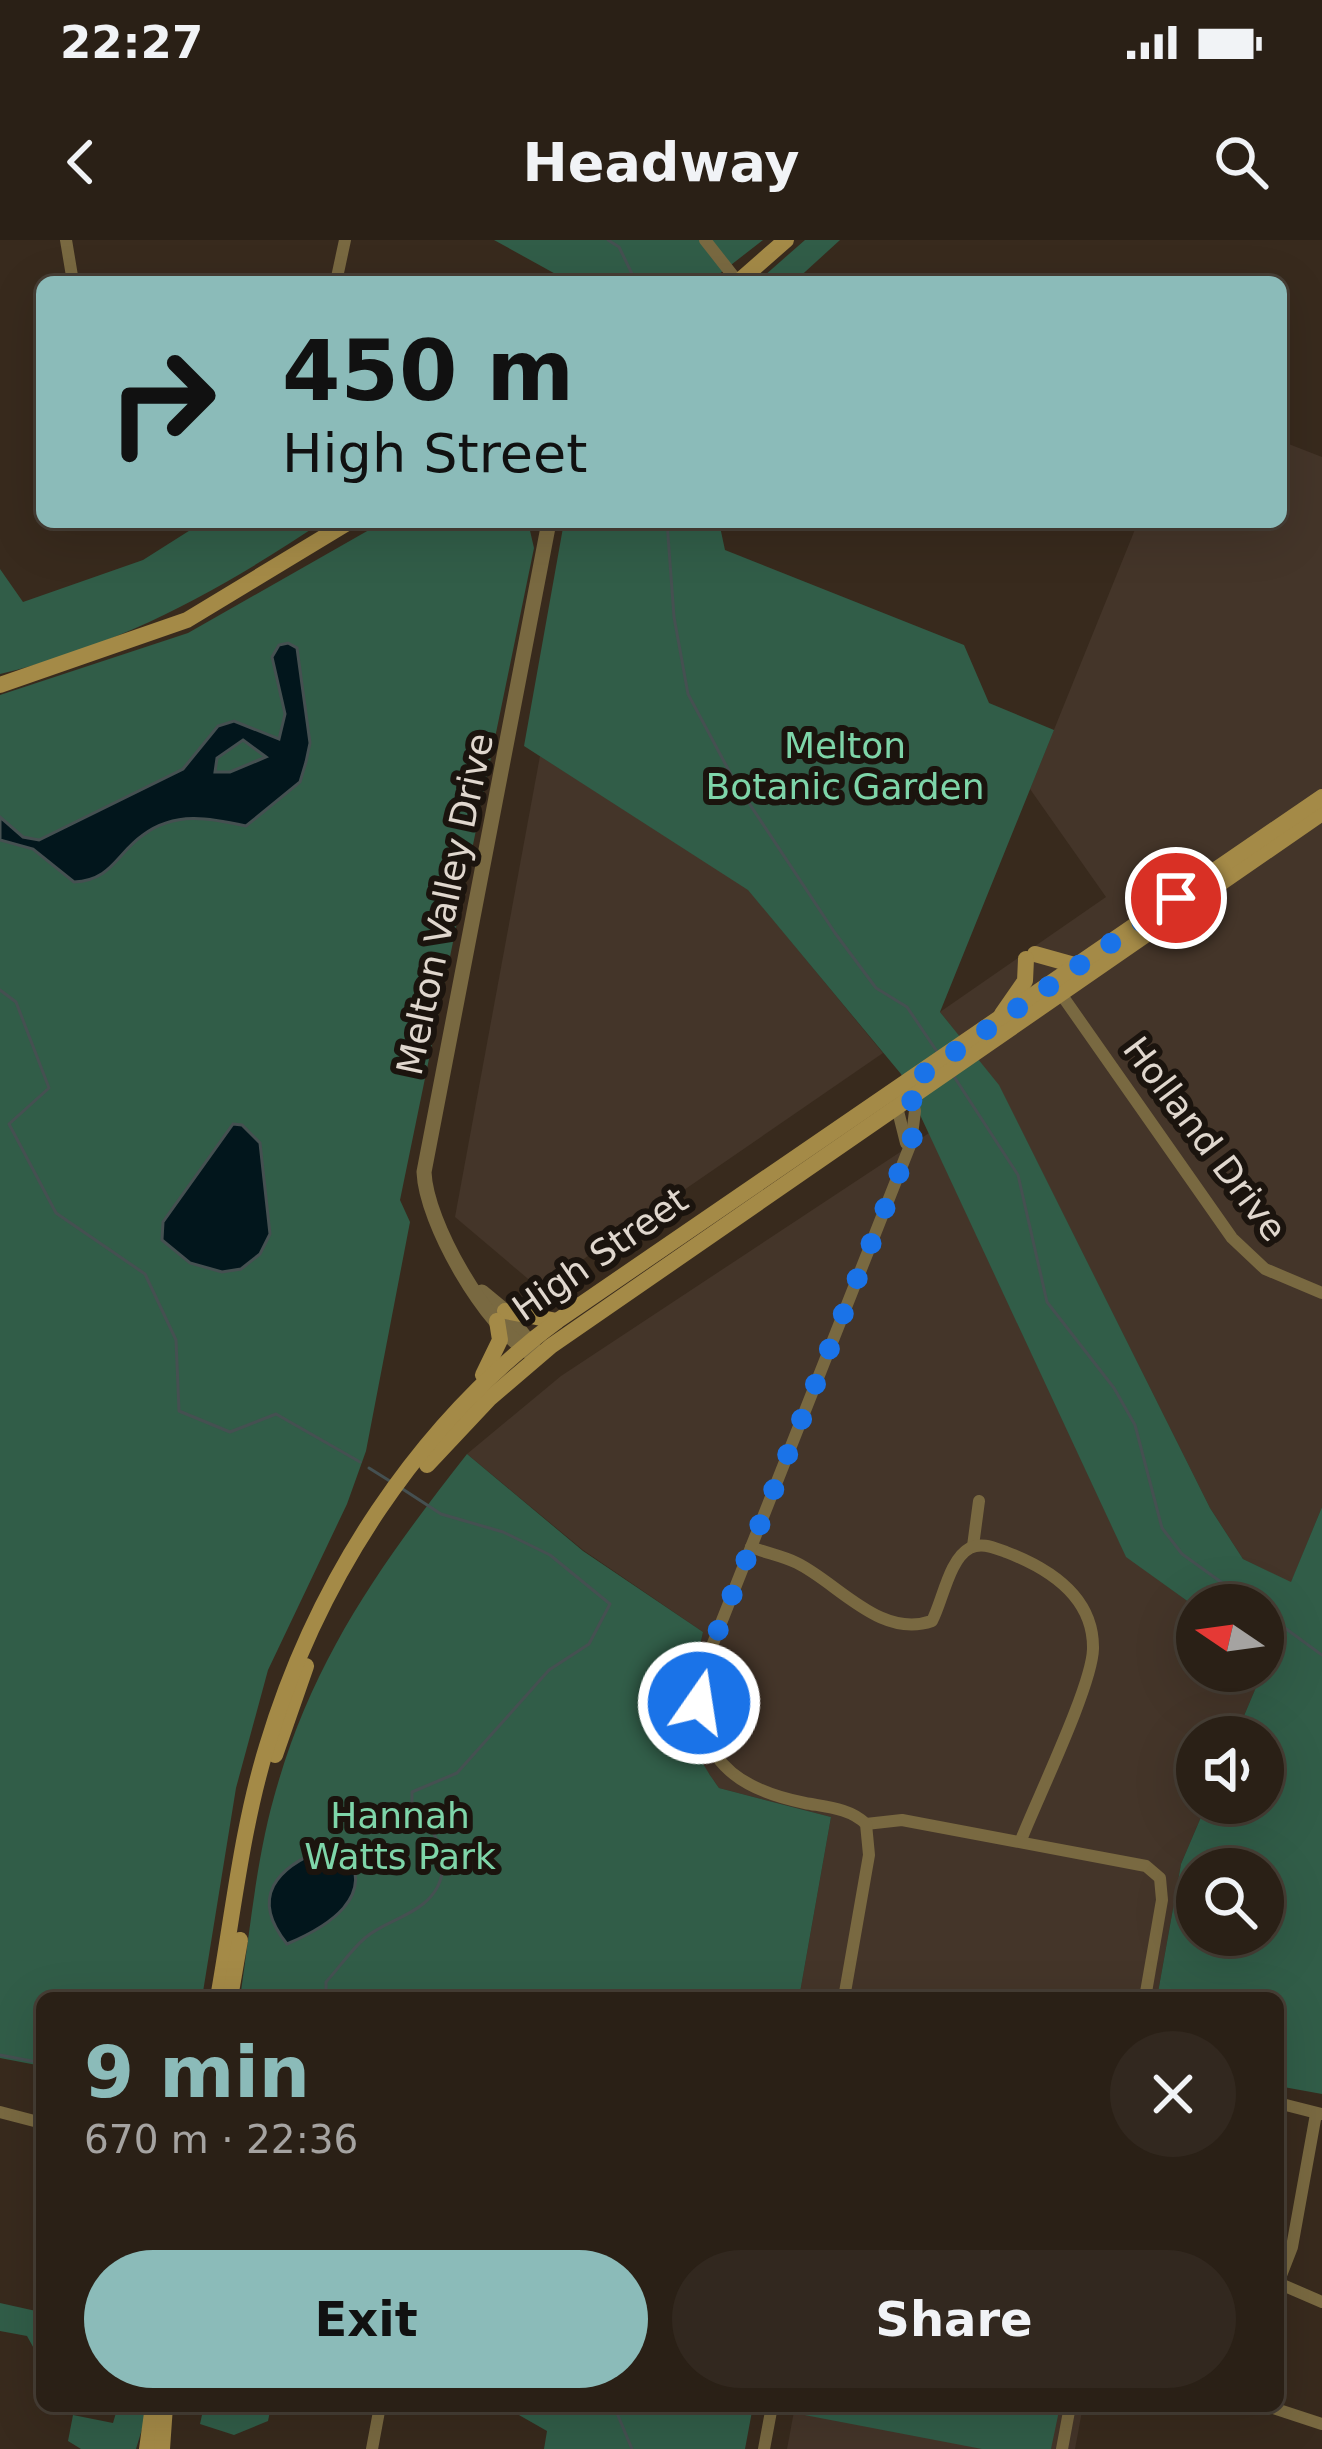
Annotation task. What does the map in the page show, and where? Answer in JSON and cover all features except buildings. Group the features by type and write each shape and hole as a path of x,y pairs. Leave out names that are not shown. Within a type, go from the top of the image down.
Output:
{"main road":[{"path":"745,276 787,240"},
{"path":"0,685 187,620 339,528"},
{"name":"High Street","path":"945,1067 994,1025 1057,989 1078,966 1322,797"},
{"name":"High Street","path":"406,1482 489,1399 530,1348 1322,813"},
{"path":"994,1025 1025,981 1031,957 1078,966"},
{"name":"High Street","path":"219,1992 251,1808 271,1732 324,1601 447,1424 557,1321 903,1097"},
{"path":"447,1424 494,1359 501,1316 557,1321"},
{"name":"High Street","path":"231,1992 276,1751 329,1616 390,1503"},
{"path":"147,2449 153,2412"},
{"path":"162,2449 165,2412"}],"street":[{"path":"66,240 72,276"},
{"path":"337,276 346,240"},
{"path":"705,240 733,276"},
{"name":"Melton Valley Drive","path":"530,1348 475,1286 430,1212 425,1158 548,528"},
{"name":"Holland Drive","path":"1057,989 1232,1238 1265,1269 1322,1293"},
{"path":"903,1097 907,1150 702,1681 699,1703 708,1744 733,1777 754,1790 847,1811 866,1824 902,1820 1146,1866 1160,1878 1162,1900 1145,1992"},
{"path":"973,1546 979,1502"},
{"path":"751,1547 796,1563 848,1601 917,1626 932,1621 958,1558 973,1546 987,1546 1038,1564 1078,1599 1093,1648 1021,1840"},
{"path":"845,1992 869,1855 866,1824"},
{"path":"1284,2105 1319,2114 1284,2268"},
{"path":"0,2112 35,2121"},
{"path":"0,2122 35,2121"},
{"path":"1284,2286 1322,2302"},
{"path":"1284,2411 1322,2423"},
{"path":"372,2449 379,2412"},
{"path":"764,2449 771,2412"},
{"path":"1062,2449 1069,2412"}],"shaded area":[{"path":"1287,443 1322,457 1322,1507 1291,1583 1243,1559 1210,1508 999,1086 940,1012 1106,897 1030,789 1136,528 1287,528"},
{"path":"540,756 748,889 883,1053 540,1289 455,1217"},
{"path":"929,1133 1126,1556 1176,1593 1176,1692 1254,1692 1244,1716 1176,1716 1176,1824 1198,1824 1188,1848 1176,1848 1176,1892 1158,1992 800,1992 831,1817 719,1788 691,1748 687,1710 703,1632 583,1550 467,1454 561,1376"},
{"path":"794,2412 1082,2412 1075,2449 787,2449"}],"green space":[{"path":"494,240 763,240 717,276 559,276"},
{"path":"805,240 840,240 801,276 764,276"},
{"path":"194,528 312,528 246,570 128,632 0,674 0,569 23,602 143,560"},
{"path":"372,528 529,528 534,548 400,1200 410,1222 366,1451 347,1504 268,1670 236,1788 203,1992 36,1992 36,2065 0,2058 0,695 188,633"},
{"name":"Melton Botanic Garden","path":"563,528 720,528 725,550 964,645 989,703 1054,730 940,1012 999,1085 1210,1508 1243,1559 1291,1582 1322,1507 1322,2094 1284,2087 1284,1992 1158,1992 1176,1892 1176,1956 1284,1956 1284,1848 1188,1848 1198,1824 1284,1824 1284,1716 1244,1716 1254,1692 1284,1692 1284,1584 1176,1584 1176,1593 1126,1557 901,1074 748,890 524,746"},
{"name":"Hannah Watts Park","path":"467,1454 583,1551 703,1632 689,1696 689,1729 719,1788 831,1817 800,1992 241,1992 268,1821 290,1747 329,1657 406,1535"},
{"path":"0,2303 36,2311 36,2352 27,2336 0,2331"},
{"path":"116,2412 147,2412 136,2449 81,2449 68,2441 73,2415 113,2423"},
{"path":"203,2412 270,2412 268,2421 234,2435 200,2424"},
{"path":"514,2412 752,2412 745,2449 544,2449 547,2431"},
{"path":"1059,2412 1051,2449 982,2449 794,2413"}],"water":[{"path":"279,645 297,648 310,743 300,782 246,826 206,819 168,822 134,842 105,871 74,882 33,849 0,840 0,817 23,837 39,840 183,769 218,726 234,721 279,739 285,714 272,657","holes":["243,740 266,757 230,772 215,772 217,758"]},
{"path":"233,1124 242,1125 260,1143 270,1234 260,1254 241,1269 222,1272 190,1263 162,1240 163,1222"},
{"path":"324,1849 345,1849 354,1866 352,1896 332,1919 287,1944 270,1912 274,1886 293,1865"}],"waterway":[{"path":"608,240 619,247 633,276"},
{"path":"667,528 674,617 688,694 735,782 835,933 876,988 907,1007 938,1053"},
{"path":"0,990 16,1002 49,1088 9,1124 56,1213 145,1274 176,1340 179,1411 230,1432 276,1414 360,1462"},
{"path":"953,1075 1018,1175 1047,1302 1114,1388 1135,1425 1162,1528 1182,1554 1224,1584"},
{"path":"369,1468 393,1483"},
{"path":"326,1992 326,1982 360,1943 423,1904 440,1880 437,1840 412,1804 412,1792 457,1773 549,1670 589,1644 610,1604 550,1555 503,1532 441,1514 401,1488"},
{"path":"1284,1627 1322,1655"},
{"path":"0,2055 36,2062"},
{"path":"617,2412 632,2449"}],"route":[{"path":"699,1703 708,1656 912,1140 915,1111 907,1085 1176,898"}]}
